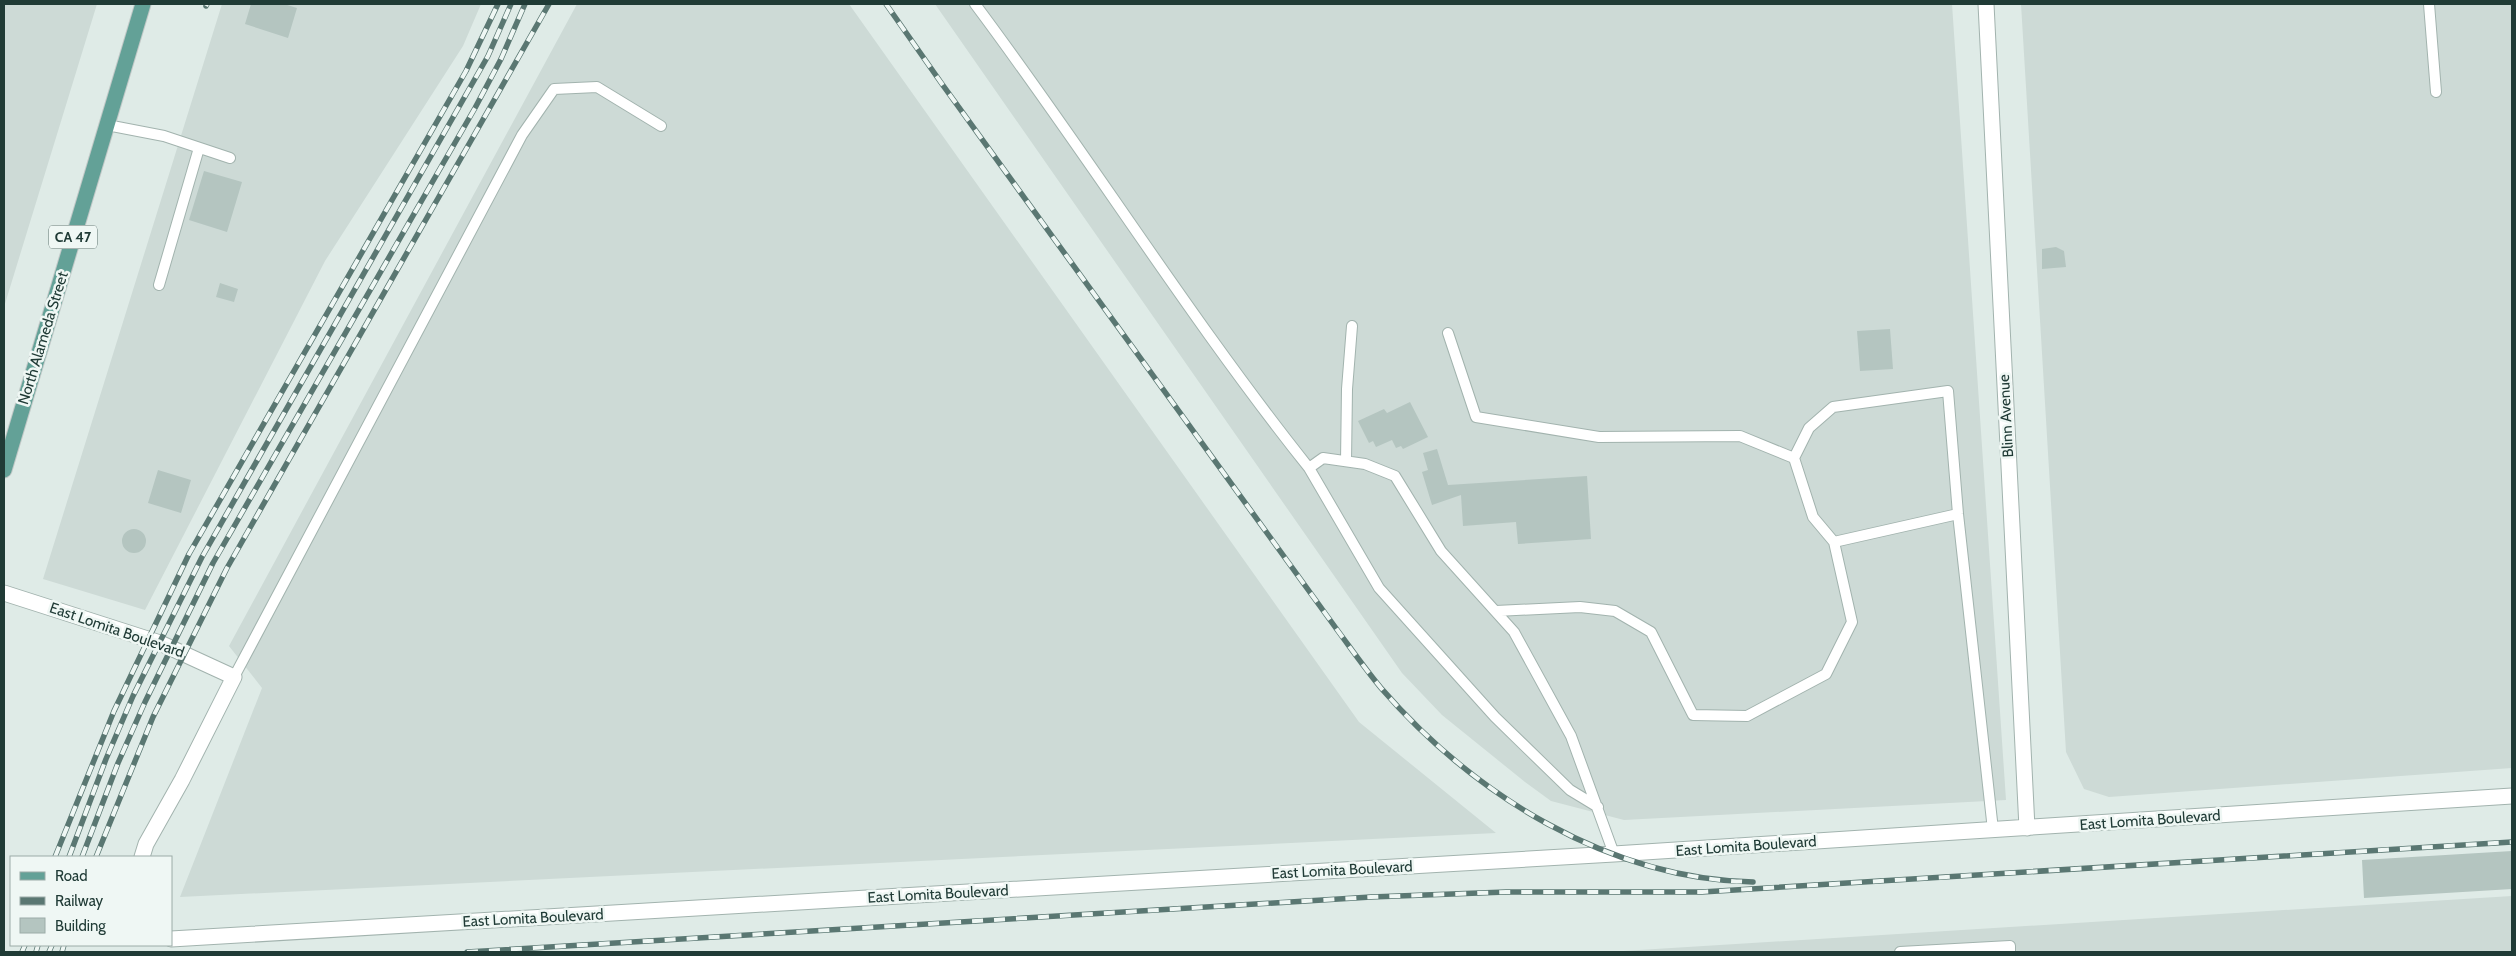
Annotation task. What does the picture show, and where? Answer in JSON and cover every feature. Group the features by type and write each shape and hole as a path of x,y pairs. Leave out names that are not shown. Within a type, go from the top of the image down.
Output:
{"main road":[{"name":"North Alameda Street","path":"4,470 143,4"}],"street":[{"name":"Blinn Avenue","path":"1986,4 2027,828"},
{"name":"East Lomita Boulevard","path":"4,593 160,642 234,677"},
{"path":"142,856 146,844 182,780 234,677"},
{"name":"East Lomita Boulevard","path":"172,939 1614,854 2512,796"}],"lane":[{"path":"975,4 1030,76 1258,404 1309,468 1379,588 1495,716 1570,790 1598,807"},
{"path":"2429,4 2436,92"},
{"path":"234,677 522,135 554,89 597,86 661,126"},
{"path":"107,125 164,136 230,158"},
{"path":"159,285 199,148"},
{"path":"1346,461 1347,389 1352,326"},
{"path":"1448,333 1476,417 1599,438 1740,436 1794,458"},
{"path":"1496,612 1580,607 1615,610 1651,632 1693,715 1747,716 1826,674 1852,622 1834,542 1813,517 1794,458 1809,428 1833,407 1948,391 1958,514 1993,830"},
{"path":"1309,468 1323,458 1365,464 1395,476 1442,551 1514,632 1571,736 1614,854"},
{"path":"1834,542 1958,514"},
{"path":"1900,952 2010,946 2010,952"}],"shaded area":[{"path":"4,4 97,4 4,307"},
{"path":"222,4 481,4 463,46 325,261 145,610 43,579"},
{"path":"577,4 849,4 1359,722 1496,833 180,897 262,688 229,646"},
{"path":"935,4 1952,4 2006,800 1624,820 1551,801 1525,782 1442,715 1402,673"},
{"path":"2021,4 2512,4 2512,768 2109,797 2084,789 2066,752"},
{"path":"2512,896 2512,952 1607,952"}],"building":[{"path":"251,4 284,4 297,8 288,38 245,24"},
{"path":"204,171 242,182 227,232 189,220"},
{"path":"2056,247 2064,251 2066,267 2042,269 2042,249"},
{"path":"220,283 238,289 234,302 216,297"},
{"path":"1890,329 1893,369 1860,371 1857,331"},
{"path":"1410,402 1428,437 1403,449 1401,446 1396,448 1392,440 1376,447 1373,441 1369,443 1358,421 1384,409 1387,413"},
{"path":"1437,449 1448,485 1587,476 1591,539 1518,544 1516,522 1463,526 1461,495 1432,505 1422,472 1428,470 1423,453"},
{"path":"158,470 191,480 181,513 148,503"},
{"path":"134,529 139,530 145,536 145,546 139,552 134,553 129,552 123,546 122,541 123,536 129,530"},
{"path":"2512,851 2512,889 2364,898 2362,860"}],"railway":[{"path":"55,856 114,711 189,554 466,71 498,4"},
{"path":"69,856 106,759 133,696 202,557 488,56 511,4"},
{"path":"82,856 118,763 145,702 213,563 475,108 501,59 525,4"},
{"path":"96,856 153,717 227,568 549,4"},
{"path":"886,4 1359,660 1381,688 1418,727 1458,763 1502,796 1548,824 1597,848 1647,865 1699,877 1753,882"},
{"path":"467,952 1371,897 1506,892 1702,892 2512,842"},
{"path":"22,952 25,946"},
{"path":"36,952 38,946"},
{"path":"49,952 52,946"},
{"path":"62,952 64,946"}]}
